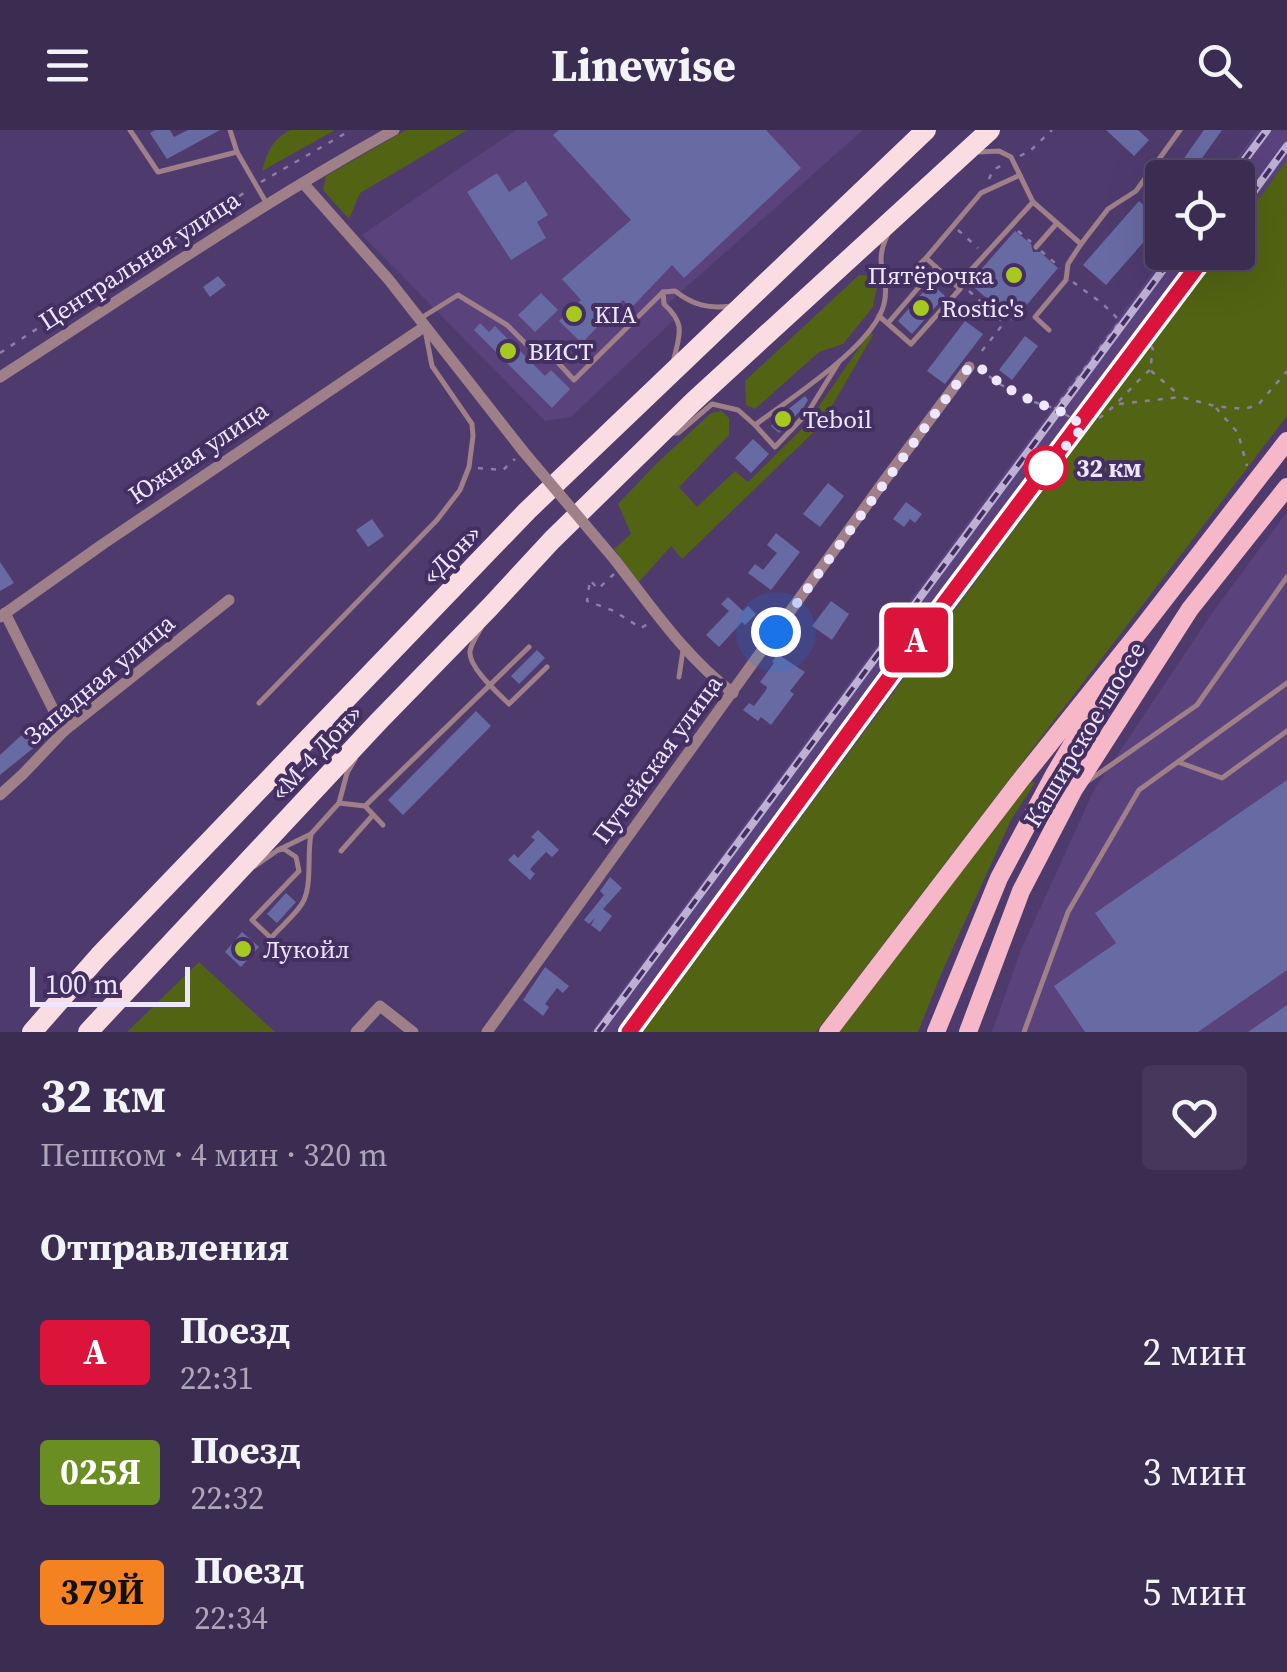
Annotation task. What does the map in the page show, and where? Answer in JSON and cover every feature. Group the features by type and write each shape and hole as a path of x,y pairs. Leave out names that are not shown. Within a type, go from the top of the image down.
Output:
{"highway":[{"name":"«Дон»","path":"32,1032 99,956 527,511 926,130"},
{"path":"661,433 990,130"},
{"name":"«М-4 Дон»","path":"88,1032 378,722 661,433"}],"main road":[{"path":"828,1032 1287,441"},
{"name":"Каширское шоссе","path":"968,1032 1021,891 1074,791 1190,609 1287,487"},
{"name":"Каширское шоссе","path":"936,1032 998,878 1139,632"}],"street":[{"name":"Центральная улица","path":"0,376 267,204 394,130"},
{"path":"302,183 390,280 520,455 684,647 732,693"},
{"name":"Южная улица","path":"3,615 422,323"},
{"name":"Путейская улица","path":"487,1032 969,367"},
{"name":"Западная улица","path":"0,795 64,731 229,600"},
{"path":"3,615 64,731"},
{"path":"356,1032 380,1006 413,1032"}],"lane":[{"path":"130,130 158,172 236,152"},
{"path":"230,130 236,152 267,204"},
{"path":"964,153 1000,130"},
{"path":"1049,330 1035,316 1066,280 1068,264 1081,244 1108,209 1136,191 1180,130"},
{"path":"964,153 998,151 1012,157 1033,202 1081,244"},
{"path":"884,276 892,283 902,281 981,193 1020,175"},
{"path":"963,288 960,282 1033,202"},
{"path":"754,425 854,349 880,316 886,295 880,252 895,216"},
{"path":"1036,247 1057,223"},
{"path":"926,258 963,288"},
{"path":"888,322 936,267"},
{"path":"880,316 911,344 963,288"},
{"path":"259,703 438,520 460,490 469,467 472,424 432,366 422,323 458,295 506,325 540,358 552,356 574,380 663,292 674,291 692,304 706,307 728,307 748,300"},
{"path":"663,292 664,304 681,328 670,374"},
{"path":"661,433 678,433 712,404 738,410 775,447 808,412 841,359"},
{"path":"1074,791 1197,705 1287,576"},
{"path":"490,608 470,652 474,665 490,685 509,704 546,668"},
{"path":"365,806 529,647"},
{"path":"679,677 684,647"},
{"path":"1024,1032 1068,912 1139,790 1287,684"},
{"path":"222,889 278,850 311,834 339,804 347,773 378,722"},
{"path":"1178,762 1222,778 1287,731"},
{"path":"339,804 365,806 383,825"},
{"path":"341,851 373,815"},
{"path":"278,850 296,857 299,871 252,920 270,938 304,901 311,834"}],"path":[{"path":"0,352 257,184 351,130"},
{"path":"953,226 985,255"},
{"path":"1014,228 1120,321 1055,408"},
{"path":"963,288 1004,323 969,367"},
{"path":"1118,404 1150,370 1154,349 1151,346"},
{"path":"969,367 979,367 1005,387 1055,408 1084,426"},
{"path":"1150,370 1181,396 1244,409 1258,406 1287,371"},
{"path":"1077,434 1118,404 1181,396"},
{"path":"1215,406 1238,433 1247,466"},
{"path":"469,467 503,470 520,455"},
{"path":"615,566 598,589 590,580 588,601 641,628 660,617"}],"shaded area":[{"path":"516,130 863,130 665,306 674,320 571,417 545,421 362,235"},
{"path":"1258,130 1287,130 1287,160 1255,204 1255,160 1236,160"},
{"path":"1154,270 1206,270 642,1032 591,1032"},
{"path":"1287,512 1287,1032 992,1032 1021,950 1094,790 1212,613"}],"green space":[{"path":"290,130 335,130 262,171 271,147"},
{"path":"406,130 467,130 360,193 349,219 323,190 326,176"},
{"path":"1287,160 1287,416 816,1032 642,1032 1206,270 1255,270 1255,204"},
{"path":"859,275 872,276 877,287 873,307 843,344 819,352 755,409 746,405 745,381"},
{"path":"870,332 873,335 821,425 682,559 671,546 639,582 614,549 631,534 618,504 711,413 721,411 729,418 729,435 679,487 697,507 735,471 748,482 806,425"},
{"path":"1033,781 1011,820 918,1032 836,1032 1029,782"},
{"path":"199,962 275,1032 127,1032"}],"building":[{"path":"170,130 174,137 188,130 220,130 167,159 150,133"},
{"path":"559,130 766,130 801,168 684,278 672,265 631,308 623,300 582,343 559,321 581,300 562,279 631,220 553,135"},
{"path":"1106,130 1138,130 1149,140 1134,156"},
{"path":"1204,130 1222,130 1201,160 1183,160"},
{"path":"497,173 509,192 526,181 548,215 537,222 546,238 511,260 467,192"},
{"path":"1139,201 1145,206 1145,240 1106,285 1083,265"},
{"name":"Пятёрочка","path":"1015,231 1031,244 1033,252 1040,252 1058,268 1013,321 969,283"},
{"path":"218,276 226,285 210,297 203,287"},
{"name":"Rostic's","path":"931,283 945,296 912,334 898,321"},
{"path":"541,293 558,310 535,332 518,315"},
{"path":"965,321 983,334 945,384 927,371"},
{"name":"ВИСТ","path":"480,323 489,332 495,326 545,376 551,370 570,389 552,408 474,330"},
{"path":"1025,336 1038,346 1012,380 999,370"},
{"path":"805,396 808,400 803,408 779,433 771,426 786,411"},
{"path":"753,439 769,454 751,473 735,458"},
{"path":"828,483 844,496 820,527 803,514"},
{"path":"906,502 922,514 915,523 910,519 904,527 893,519"},
{"path":"372,519 384,536 368,547 356,530"},
{"path":"776,533 800,552 771,590 748,573 755,564 763,570 777,553 767,545"},
{"path":"0,562 14,583 0,591"},
{"path":"728,597 743,611 748,606 756,614 745,625 742,622 719,647 706,635 729,611 721,604"},
{"path":"831,601 849,614 832,640 812,626"},
{"path":"537,650 545,658 519,684 511,676"},
{"path":"777,654 805,672 771,725 743,710 749,703 754,706 766,690 760,682"},
{"path":"476,711 491,726 403,815 388,800"},
{"path":"26,731 37,745 0,775 0,755"},
{"path":"1287,780 1287,970 1198,1032 1085,1032 1054,986 1116,943 1095,913"},
{"path":"538,830 559,850 552,857 546,852 530,869 535,874 530,880 508,860 514,854 518,858 535,840 531,837"},
{"path":"610,877 622,888 603,909 612,916 600,932 591,925 595,918 589,924 584,920 604,895 600,891"},
{"path":"286,893 296,902 277,923 267,914"},
{"path":"242,932 259,947 241,967 225,952"},
{"path":"545,967 569,986 563,993 557,988 545,1004 549,1007 543,1016 523,1000"},
{"path":"1287,1005 1287,1032 1248,1032"}],"railway":[{"path":"1244,160 1267,130"},
{"path":"1255,190 1287,146"},
{"path":"598,1032 1163,270"},
{"path":"629,1032 1194,270"}],"train":[{"name":"A","path":"629,1032 1195,270"}],"place":[{"name":"Пятёрочка","path":"1014,275"},
{"name":"Rostic's","path":"921,308"},
{"name":"KIA","path":"574,314"},
{"name":"ВИСТ","path":"508,351"},
{"name":"Teboil","path":"783,419"},
{"name":"32 км","path":"1046,468"},
{"name":"Лукойл","path":"243,949"}],"route":[{"path":"776,632 969,367 979,367 1005,387 1055,408 1084,426 1046,468"}]}
